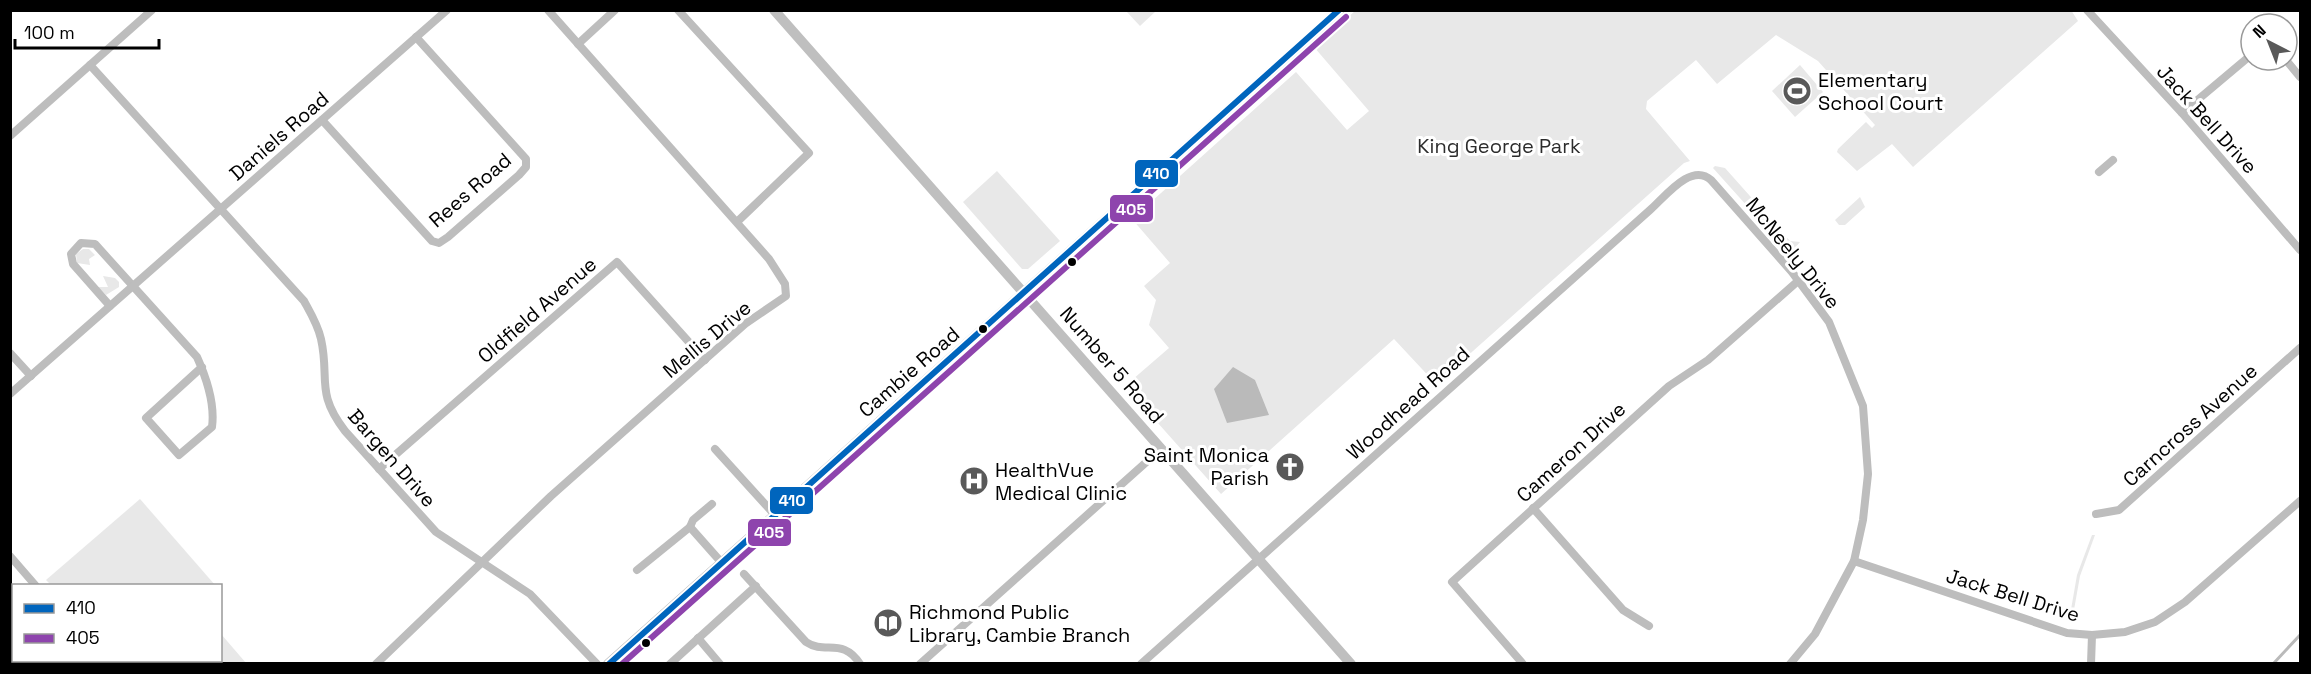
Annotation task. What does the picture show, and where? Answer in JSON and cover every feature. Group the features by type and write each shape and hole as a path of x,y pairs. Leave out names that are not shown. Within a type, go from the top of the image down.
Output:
{"main road":[{"name":"Number 5 Road","path":"774,10 1026,292 1161,449 1351,663"},
{"name":"Cambie Road","path":"608,663 1340,10"}],"street":[{"path":"10,136 152,10"},
{"name":"Daniels Road","path":"10,394 447,10"},
{"name":"Mellis Drive","path":"376,663 551,496 745,324 786,296 785,284 769,259 738,221 548,10"},
{"path":"578,44 615,10"},
{"path":"678,10 809,153 738,221"},
{"name":"Jack Bell Drive","path":"2087,10 2182,113 2301,250"},
{"name":"Rees Road","path":"322,120 432,241 439,243 519,175 526,167 526,159 416,37"},
{"name":"Bargen Drive","path":"90,65 304,300 321,338 325,398 331,413 436,532 537,599 597,663"},
{"path":"2182,113 2239,65"},
{"path":"2099,172 2113,160"},
{"name":"Woodhead Road","path":"1141,663 1676,187 1693,174 1701,174"},
{"name":"McNeely Drive","path":"1701,174 1711,180 1798,281 1829,322 1863,406 1868,474 1863,520 1854,561 1815,634 1790,663"},
{"path":"110,306 73,264 71,254 76,245 86,242 96,244 197,357 202,367 214,414 212,427 179,455 146,418 202,367"},
{"name":"Oldfield Avenue","path":"380,469 616,262 705,360"},
{"name":"Cameron Drive","path":"1523,663 1452,582 1669,386 1708,360 1798,281"},
{"name":"Carncross Avenue","path":"2096,514 2119,510 2301,348"},
{"path":"10,353 31,376"},
{"path":"715,449 774,514"},
{"path":"920,663 1161,449"},
{"name":"Jack Bell Drive","path":"1854,561 2067,633 2092,635 2125,632 2155,622 2185,602 2301,501"},
{"path":"637,570 690,527 693,520 712,504"},
{"path":"1533,508 1623,610 1649,626"},
{"path":"690,527 721,562"},
{"path":"10,556 35,584"},
{"path":"744,574 806,642 814,647 837,646 846,649 860,663"},
{"path":"670,663 756,586"},
{"path":"2091,663 2092,635"},
{"path":"698,638 720,663"}],"green space":[{"name":"King George Park","path":"2071,10 2078,21 1913,167 1892,144 1857,171 1837,152 1866,122 1872,128 1875,125 1818,61 1776,35 1717,84 1696,60 1647,101 1646,109 1690,161 1684,163 1436,384 1394,339 1221,494 1125,386 1169,348 1149,325 1156,300 1144,286 1170,263 1132,219 1296,72 1347,130 1369,111 1314,47 1355,11"},
{"path":"1126,11 1156,11 1140,26"},
{"name":"Elementary School Court","path":"1800,65 1823,92 1795,117 1772,91"},
{"path":"1715,166 1725,168 1790,241 1800,242 1790,254 1713,168"},
{"path":"997,171 1060,241 1028,269 1022,269 963,202"},
{"path":"1860,197 1865,207 1845,225 1839,225 1835,220"},
{"path":"83,249 89,249 95,255 89,259 90,265 77,263 76,254"},
{"path":"103,276 115,278 119,282 119,287 106,295 98,287 108,287"},
{"path":"140,499 214,584 50,584 46,580"},
{"path":"2092,535 2095,535 2080,576 2072,621 2069,621 2077,575"},
{"path":"222,635 246,663 118,664 116,662 222,662"}],"shaded area":[{"path":"1233,367 1255,380 1269,415 1227,423 1214,389"}],"waterway":[{"path":"2273,664 2300,635"}],"transit line":[{"name":"410","path":"609,664 1339,10"},
{"name":"405","path":"622,664 1346,17"}],"place":[{"name":"Elementary School Court","path":"1797,91"},
{"name":"Saint Monica Parish","path":"1290,467"},
{"name":"HealthVue Medical Clinic","path":"974,481"},
{"name":"Richmond Public Library, Cambie Branch","path":"888,623"}]}
